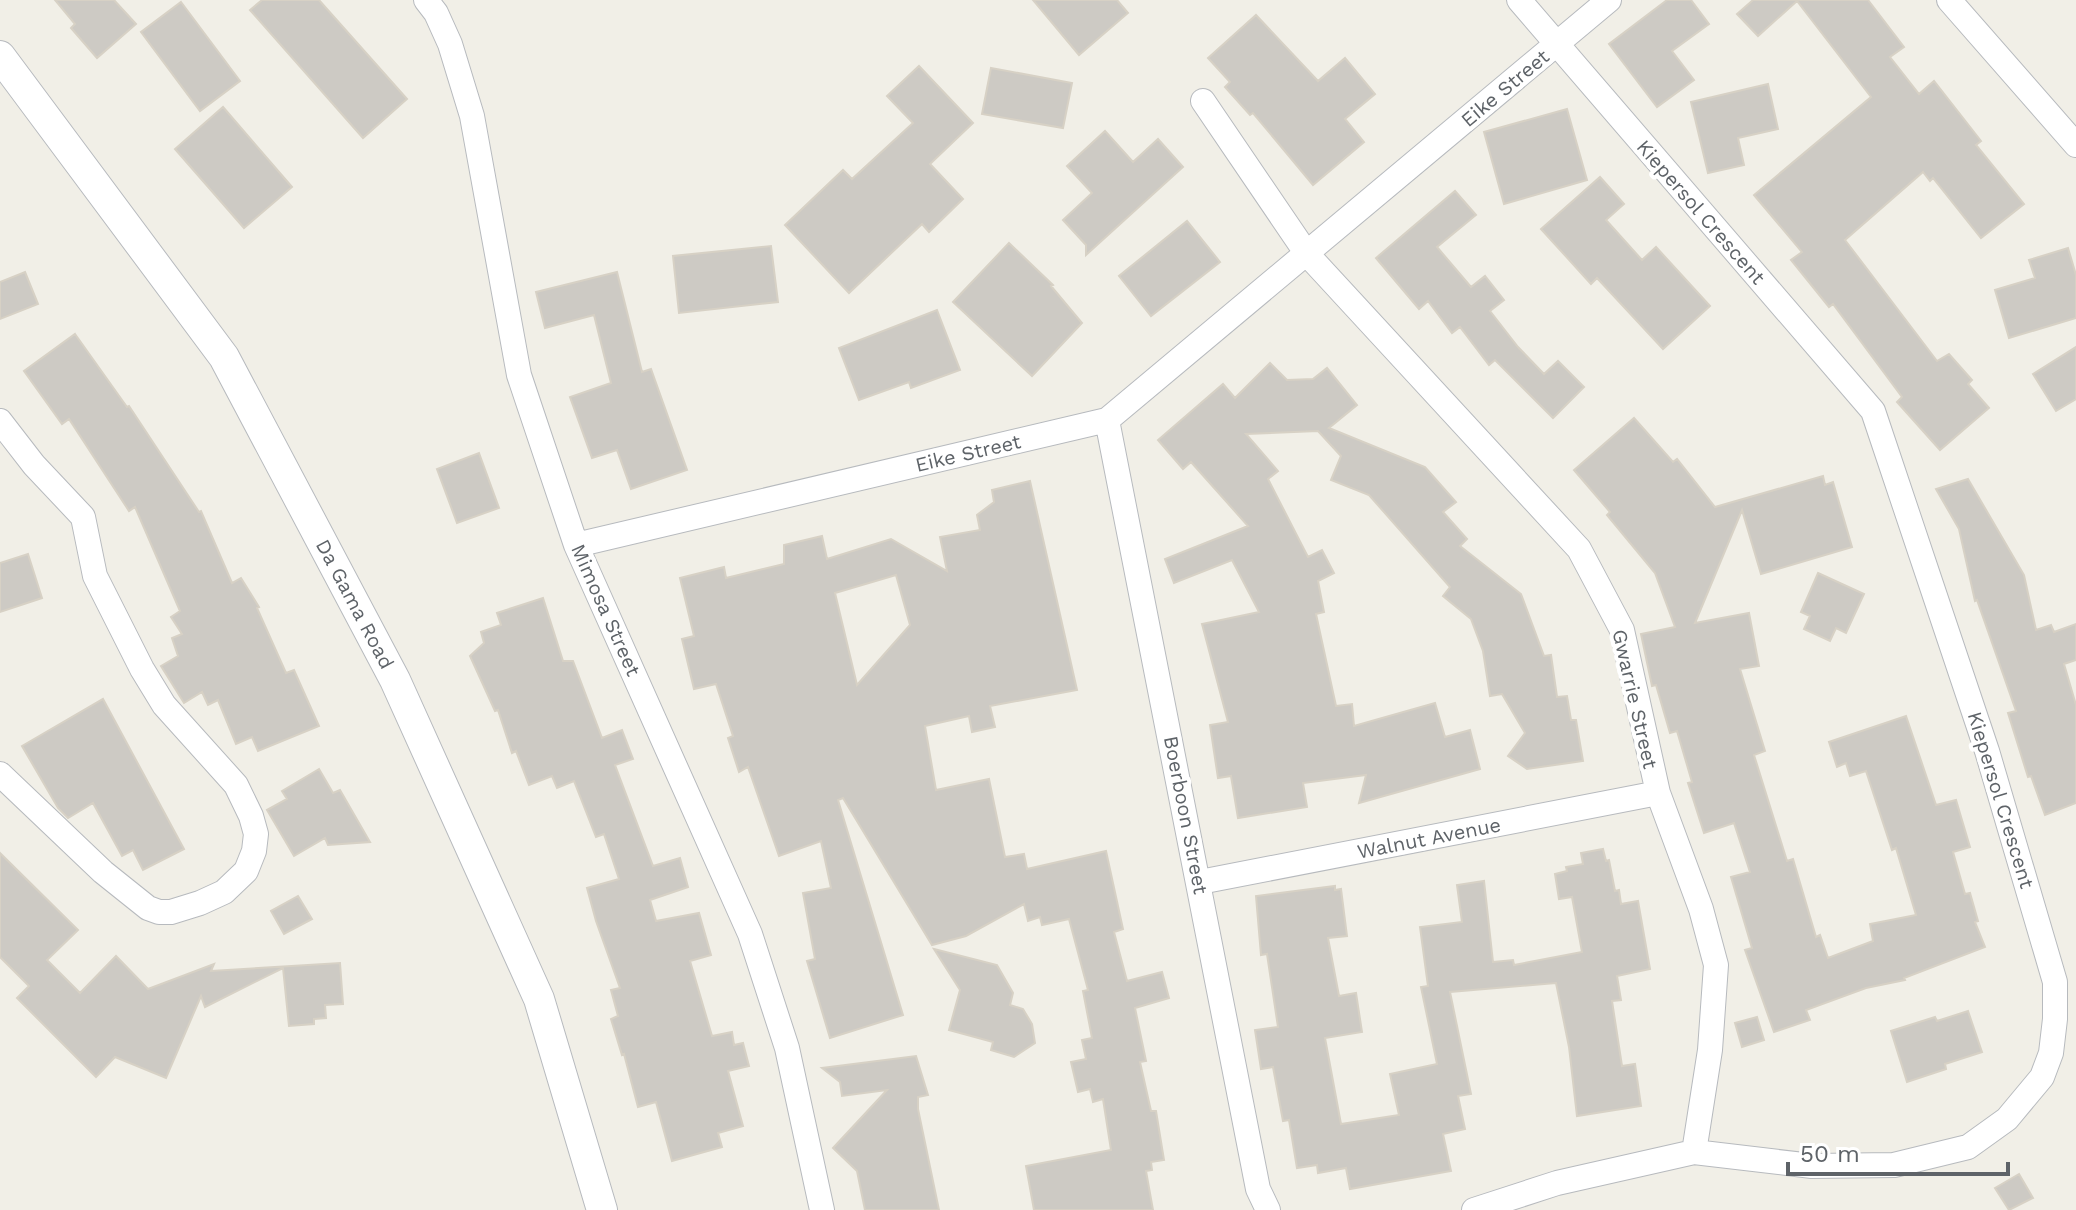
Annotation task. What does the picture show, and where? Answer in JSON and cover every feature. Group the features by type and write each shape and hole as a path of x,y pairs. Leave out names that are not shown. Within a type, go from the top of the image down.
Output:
{"street":[{"name":"Mimosa Street","path":"426,0 436,13 450,44 472,116 519,375 576,545 750,934 787,1048 822,1210"},
{"name":"Eike Street","path":"1519,0 1556,45"},
{"name":"Eike Street","path":"576,545 1107,420 1609,0"},
{"path":"1949,0 2076,145"},
{"name":"Kiepersol Crescent","path":"1474,1210 1557,1183 1694,1152 1812,1166 1894,1165 1968,1147 2007,1119 2042,1077 2051,1053 2055,1019 2055,982 1987,751 1873,411 1556,45"},
{"name":"Da Gama Road","path":"0,56 224,357 388,666 539,999 602,1210"},
{"path":"1203,101 1307,254"},
{"name":"Gwarrie Street","path":"1307,254 1579,549 1622,630 1658,793 1701,909 1716,965 1710,1050 1694,1152"},
{"name":"Boerboon Street","path":"1107,420 1258,1189 1268,1210"},
{"path":"0,421 34,465 83,517 95,576 142,669 164,705 236,785 256,834 254,851 246,871 224,892 171,912 159,912 148,908 103,872 0,774"},
{"name":"Walnut Avenue","path":"1200,882 1658,793"}],"building":[{"path":"55,0 114,0 136,24 97,58 71,28 75,24"},
{"path":"262,0 319,0 407,99 363,138 250,10"},
{"path":"1033,0 1117,0 1128,13 1079,55"},
{"path":"1667,0 1691,0 1709,24 1672,51 1694,80 1657,107 1609,44"},
{"path":"1753,0 1868,0 1904,47 1890,57 1919,94 1934,81 1981,141 1976,145 2024,204 1981,238 1933,178 1930,181 1923,172 1845,240 1937,361 1949,354 1972,380 1968,384 1989,408 1940,450 1897,402 1902,397 1833,304 1829,307 1791,260 1802,252 1754,195 1871,97 1797,1 1758,36 1737,14"},
{"path":"181,2 240,81 200,111 141,32"},
{"path":"1256,15 1318,81 1345,58 1375,94 1345,119 1364,142 1313,185 1253,113 1250,115 1225,87 1230,82 1208,58"},
{"path":"919,66 973,123 930,164 963,199 929,232 922,224 849,293 785,225 843,170 852,179 913,123 887,96"},
{"path":"991,68 1072,83 1063,128 982,114"},
{"path":"1768,84 1778,129 1738,138 1744,165 1708,173 1691,102"},
{"path":"223,107 292,187 244,228 175,149"},
{"path":"1567,109 1587,180 1504,204 1484,132"},
{"path":"1105,131 1133,162 1158,139 1183,167 1086,255 1086,245 1063,220 1092,193 1067,166"},
{"path":"1600,177 1624,204 1606,220 1642,260 1656,247 1710,306 1663,349 1597,278 1591,284 1541,229"},
{"path":"1455,191 1476,215 1437,247 1471,287 1485,276 1504,300 1490,311 1544,374 1558,361 1584,387 1553,418 1495,360 1489,365 1460,327 1452,333 1428,301 1419,309 1376,258"},
{"path":"1187,221 1220,262 1151,316 1119,276"},
{"path":"1009,243 1053,285 1082,323 1032,376 953,302"},
{"path":"771,246 778,302 679,313 673,256"},
{"path":"2068,248 2076,275 2076,318 2009,338 1995,290 2035,278 2029,260"},
{"path":"25,272 38,304 0,319 0,282"},
{"path":"617,272 642,372 651,369 687,470 631,489 617,450 592,458 570,397 611,383 594,315 545,328 536,292"},
{"path":"937,310 960,370 911,388 909,382 859,400 839,348"},
{"path":"75,334 201,511 232,583 241,578 259,607 286,673 294,670 319,726 258,751 252,737 236,744 218,700 208,705 202,692 184,703 161,666 178,656 172,638 182,634 171,617 180,611 135,507 129,511 69,419 62,424 24,371"},
{"path":"2076,347 2076,399 2056,411 2033,374"},
{"path":"1270,363 1287,380 1313,379 1327,368 1357,405 1329,428 1425,467 1456,502 1443,512 1467,539 1460,546 1521,594 1544,656 1551,655 1557,697 1567,696 1571,720 1576,720 1583,761 1527,769 1508,756 1525,733 1502,694 1490,696 1483,651 1471,619 1443,596 1450,587 1369,495 1331,480 1341,456 1318,431 1246,434 1278,471 1268,479 1308,557 1322,550 1334,573 1318,581 1324,612 1316,614 1336,706 1352,704 1354,726 1435,703 1445,737 1470,730 1480,769 1359,803 1366,775 1303,783 1307,807 1238,818 1231,776 1218,778 1210,725 1228,722 1202,624 1259,612 1232,560 1174,583 1165,559 1248,526 1191,462 1183,469 1158,440 1223,384 1235,398"},
{"path":"1634,418 1673,462 1677,459 1715,507 1823,476 1825,485 1833,482 1852,547 1761,574 1742,510 1695,623 1749,613 1759,666 1740,669 1765,751 1754,755 1787,861 1793,859 1816,937 1820,935 1828,958 1873,941 1870,924 1916,915 1896,848 1892,850 1866,771 1850,776 1846,763 1837,767 1829,742 1906,716 1936,805 1956,800 1970,847 1953,852 1965,894 1970,893 1978,921 1975,922 1985,947 1905,980 1866,988 1806,1010 1810,1020 1774,1032 1745,950 1752,948 1731,877 1750,872 1734,823 1704,833 1688,783 1692,782 1677,731 1670,733 1656,685 1652,686 1641,634 1675,627 1655,573 1574,470"},
{"path":"479,453 499,508 457,523 437,469"},
{"path":"1968,479 2024,575 2036,630 2051,625 2054,632 2076,624 2076,660 2064,664 2076,705 2076,803 2045,815 2031,776 2028,777 2008,713 2016,711 1975,601 1959,529 1936,489"},
{"path":"1030,481 1077,690 990,706 995,727 972,732 969,716 925,726 936,790 989,779 1005,857 1024,854 1027,869 1106,851 1123,929 1114,932 1127,981 1162,972 1169,998 1135,1008 1146,1061 1140,1062 1151,1111 1156,1111 1164,1160 1151,1162 1152,1170 1146,1171 1153,1210 1034,1210 1026,1166 1111,1150 1103,1099 1093,1102 1090,1089 1078,1092 1071,1062 1086,1059 1082,1040 1092,1038 1083,991 1088,990 1069,919 1042,925 1040,917 1028,921 1024,904 966,936 932,945 843,798 838,800 903,1015 830,1038 807,961 815,959 803,893 831,888 821,841 779,856 748,767 739,772 728,738 733,736 716,684 694,689 682,639 694,636 680,578 724,567 726,578 784,564 784,545 822,536 827,559 891,539 947,571 940,537 980,530 977,515 994,502 992,490","holes":["896,575 910,625 857,685 835,593"]},
{"path":"28,554 42,598 0,612 0,563"},
{"path":"1818,573 1864,594 1846,633 1836,628 1830,641 1804,629 1810,616 1801,612"},
{"path":"543,598 563,661 573,661 602,738 622,730 633,759 615,765 653,866 680,858 688,887 650,900 656,921 699,913 711,955 690,961 712,1036 732,1032 734,1045 743,1043 749,1066 728,1071 743,1126 718,1133 722,1147 672,1161 656,1102 638,1107 611,1019 618,1016 611,990 620,988 587,888 619,879 604,834 596,837 574,781 557,788 552,776 529,785 516,751 512,753 498,710 495,711 470,656 484,643 481,632 501,625 497,613"},
{"path":"103,699 184,849 143,870 133,850 122,856 93,803 68,818 58,808 22,746"},
{"path":"319,769 333,793 340,790 370,842 328,845 325,838 294,856 267,810 287,799 282,791"},
{"path":"1603,849 1606,861 1609,860 1615,891 1619,890 1621,904 1638,901 1650,969 1617,976 1621,1000 1612,1001 1622,1066 1635,1064 1641,1106 1577,1116 1569,1047 1556,983 1450,992 1471,1094 1458,1096 1465,1129 1443,1134 1451,1171 1350,1189 1346,1168 1318,1173 1317,1165 1297,1168 1289,1120 1283,1121 1273,1067 1261,1069 1255,1030 1278,1027 1267,954 1261,955 1256,896 1335,886 1335,890 1341,889 1347,936 1328,938 1339,996 1356,993 1362,1032 1325,1038 1341,1124 1399,1115 1390,1074 1437,1064 1421,987 1428,986 1420,927 1462,922 1457,885 1484,881 1493,962 1513,960 1514,965 1582,952 1572,897 1559,899 1555,874 1567,871 1566,867 1583,864 1581,853"},
{"path":"0,853 78,930 47,960 80,993 116,956 148,989 214,964 211,971 340,963 343,1004 325,1005 326,1018 314,1019 314,1024 289,1026 283,968 205,1007 201,996 166,1078 115,1057 96,1077 17,998 29,986 0,957"},
{"path":"298,896 312,919 284,934 271,911"},
{"path":"934,949 997,965 1013,993 1010,1005 1023,1009 1032,1024 1035,1043 1014,1057 991,1050 993,1042 949,1030 960,990"},
{"path":"1968,1011 1982,1052 1945,1064 1946,1069 1907,1082 1891,1031 1935,1017 1937,1021"},
{"path":"1757,1017 1764,1040 1742,1047 1735,1023"},
{"path":"916,1056 928,1095 918,1097 918,1109 939,1210 865,1210 857,1171 833,1148 887,1090 842,1096 840,1082 822,1068"},
{"path":"2019,1174 2033,1198 2009,1210 1995,1188"}]}
